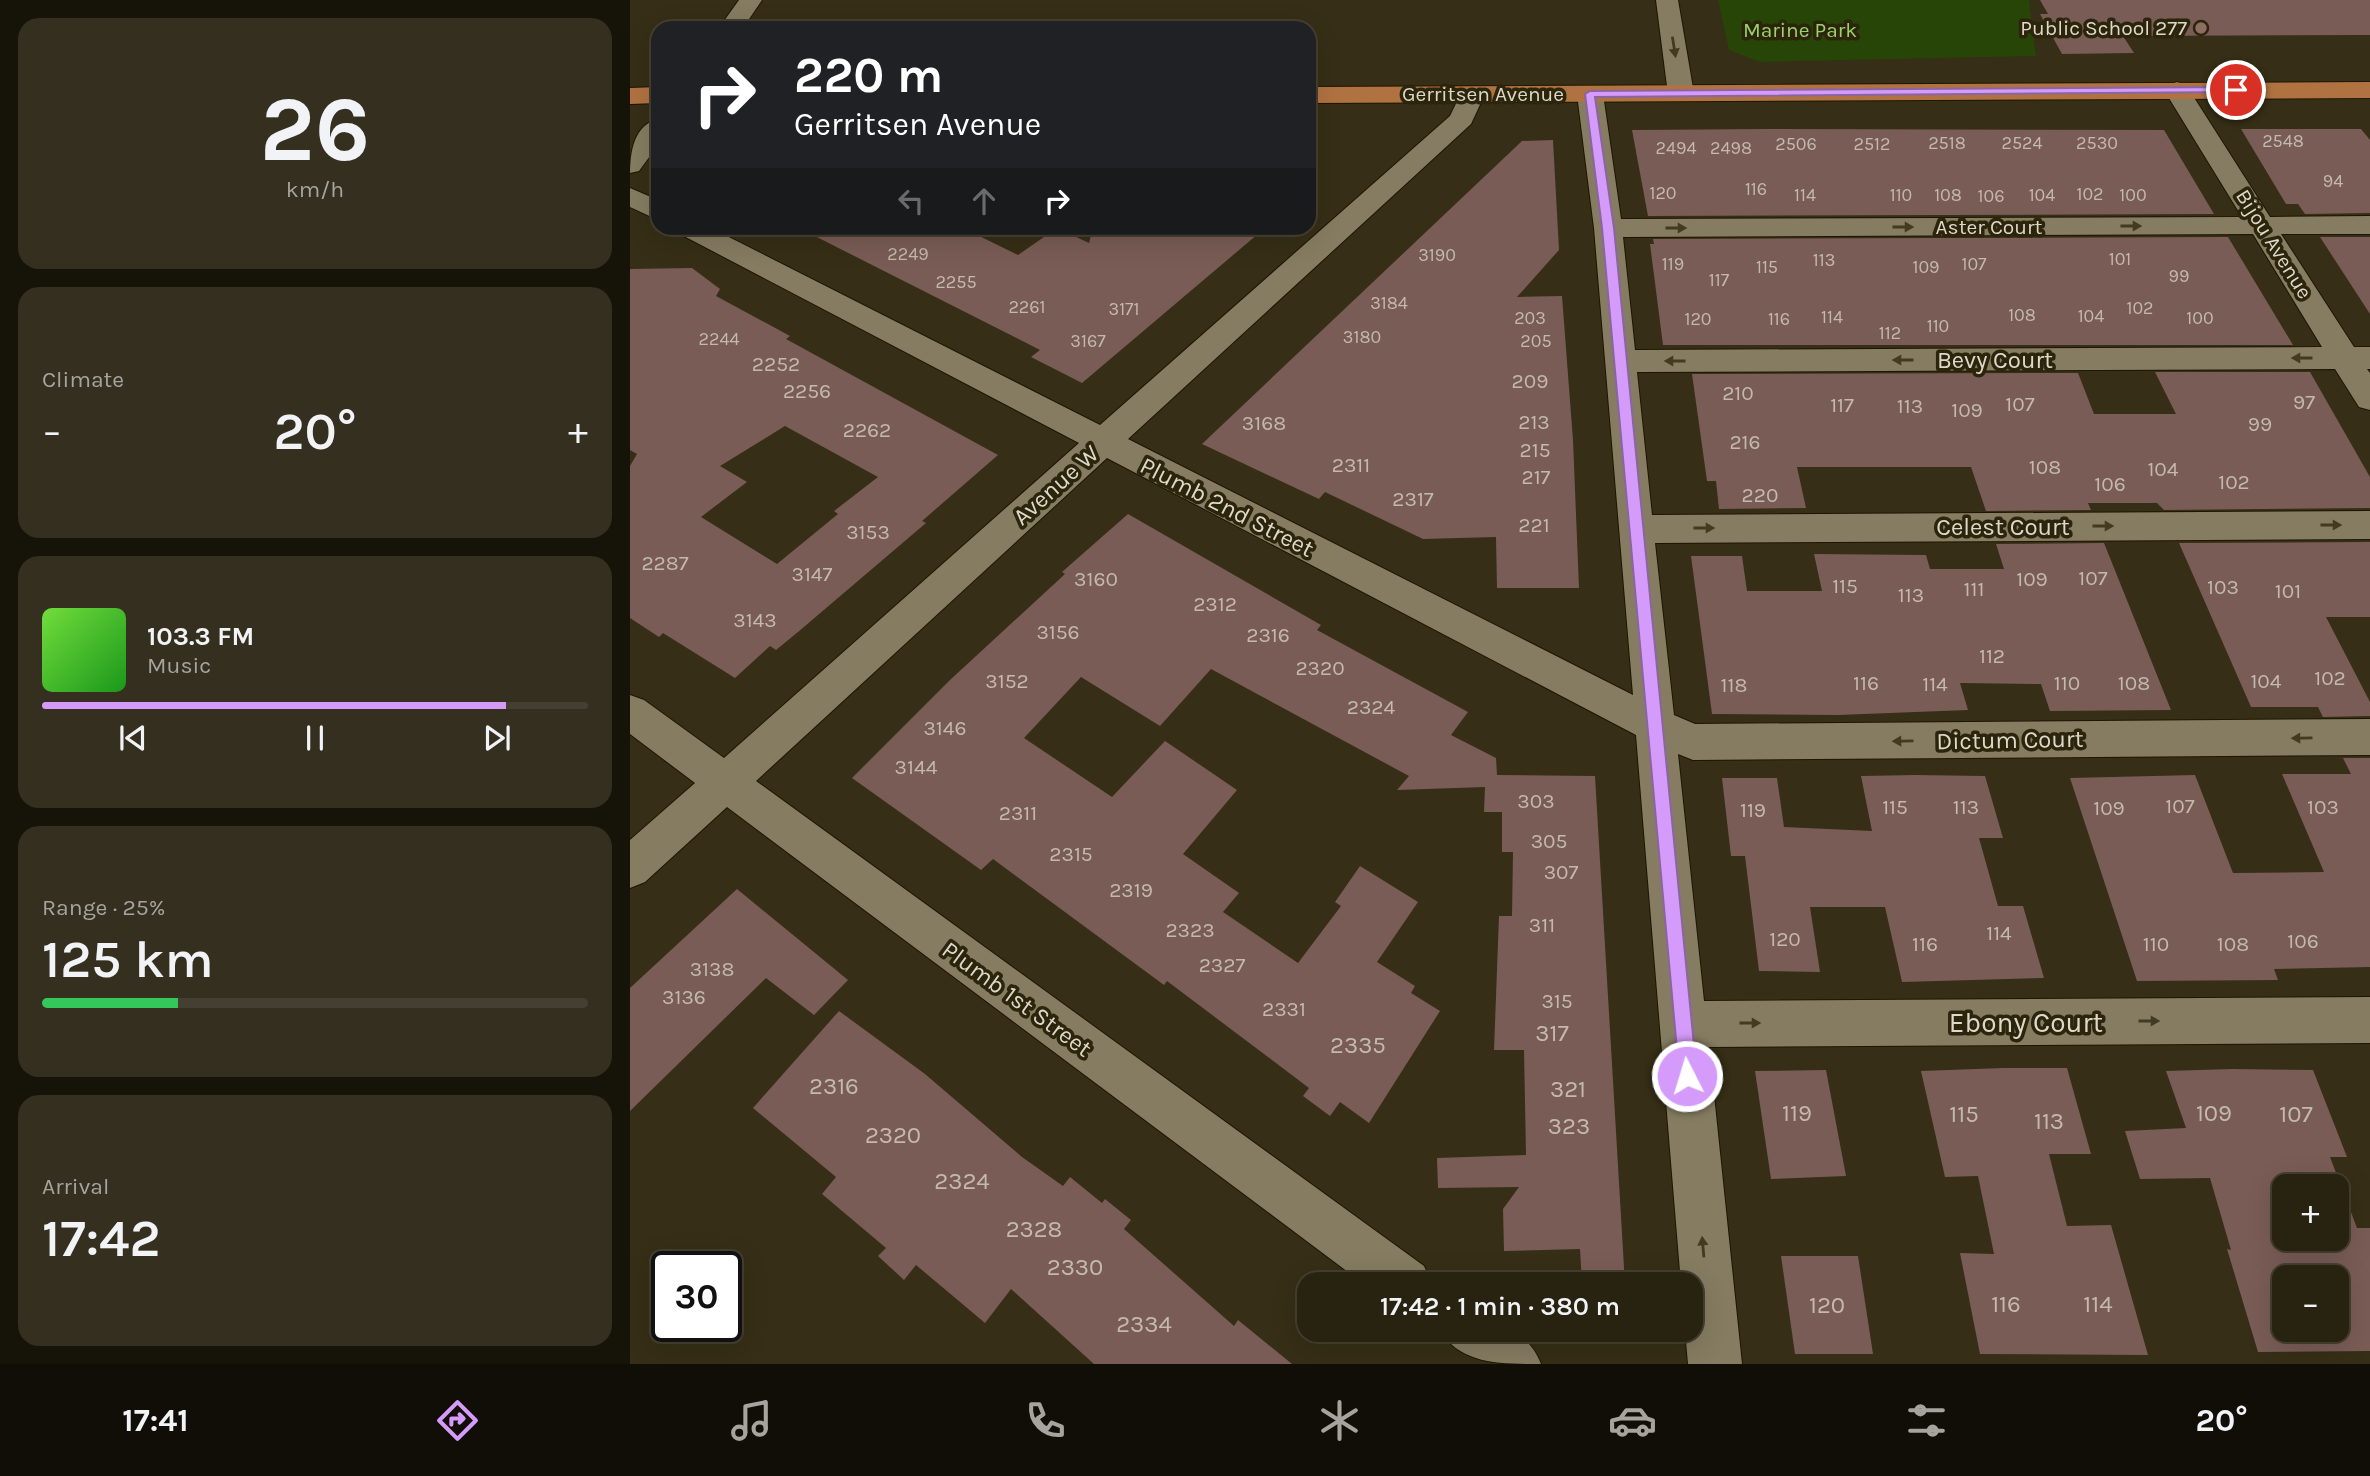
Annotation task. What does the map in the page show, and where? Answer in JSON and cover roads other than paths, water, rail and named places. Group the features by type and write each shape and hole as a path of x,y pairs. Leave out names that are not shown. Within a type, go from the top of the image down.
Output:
{"main road":[{"name":"Gerritsen Avenue","path":"1316,95 2370,90"},
{"path":"630,96 651,95"}],"street":[{"path":"736,21 751,0"},
{"path":"1667,0 1681,94"},
{"name":"Bijou Avenue","path":"2178,90 2263,226 2357,358 2370,399"},
{"path":"1590,94 1608,228 1715,1364"},
{"name":"Avenue W","path":"630,868 1462,119 1471,96"},
{"path":"630,165 651,136"},
{"path":"630,197 651,208"},
{"name":"Aster Court","path":"1608,228 2370,225"},
{"name":"Plumb 2nd Street","path":"703,235 1102,443 1654,725"},
{"name":"Bevy Court","path":"1620,361 2357,358"},
{"name":"Celest Court","path":"1636,528 2370,525"},
{"name":"Plumb 1st Street","path":"630,712 1390,1272"},
{"name":"Dictum Court","path":"1654,725 1693,742 1723,743 2370,737"},
{"name":"Ebony Court","path":"1682,1024 2370,1020"},
{"path":"1484,1342 1514,1364"}],"place":[{"name":"Public School 277","path":"2201,28"}],"park label":[{"name":"Marine Park","path":"1800,30"}]}
